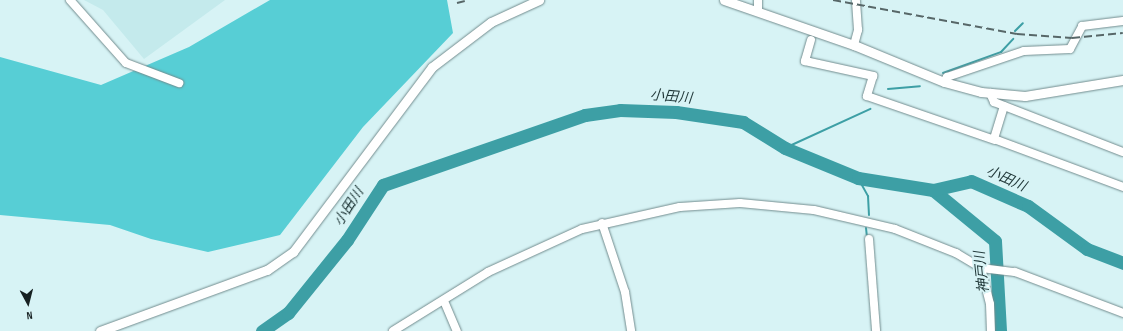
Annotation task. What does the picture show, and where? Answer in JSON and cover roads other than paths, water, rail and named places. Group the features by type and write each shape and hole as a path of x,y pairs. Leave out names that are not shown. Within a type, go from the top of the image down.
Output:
{"street":[{"path":"70,0 126,63 179,83"},
{"path":"100,331 267,270 293,252 432,67 491,22 539,0"},
{"path":"724,0 854,45 944,82 990,93 1025,96 1123,80"},
{"path":"758,0 758,11"},
{"path":"854,45 858,30 856,0"},
{"path":"944,82 947,77 1024,50 1070,49 1082,26 1123,21"},
{"path":"811,40 805,61 873,76 867,96 995,140 1123,187"},
{"path":"990,93 994,102 1123,152"},
{"path":"995,140 1004,106"},
{"path":"393,331 403,328 444,301 527,251 602,223 680,207 776,204 895,229 956,253 984,269 1005,270 1123,313"},
{"path":"602,223 625,292 631,331"},
{"path":"869,239 876,331"},
{"path":"984,269 990,304 991,331"},
{"path":"444,301 457,331"}],"waterway":[{"path":"1015,31 1023,23"},
{"path":"943,73 1001,52 1013,39"},
{"path":"888,89 920,86"},
{"path":"785,148 870,109"},
{"name":"小田川","path":"262,331 288,313 347,240 383,185 585,115 620,110 676,112 743,122 785,148 858,178 933,190 971,181 1028,206 1087,249 1123,263"},
{"path":"858,178 868,196 869,215"},
{"name":"神戸川","path":"933,190 995,241 1000,331"},
{"path":"866,228 867,238"}],"railway":[{"path":"457,3 469,0"},
{"path":"833,0 1017,34 1072,38 1123,33"}]}
